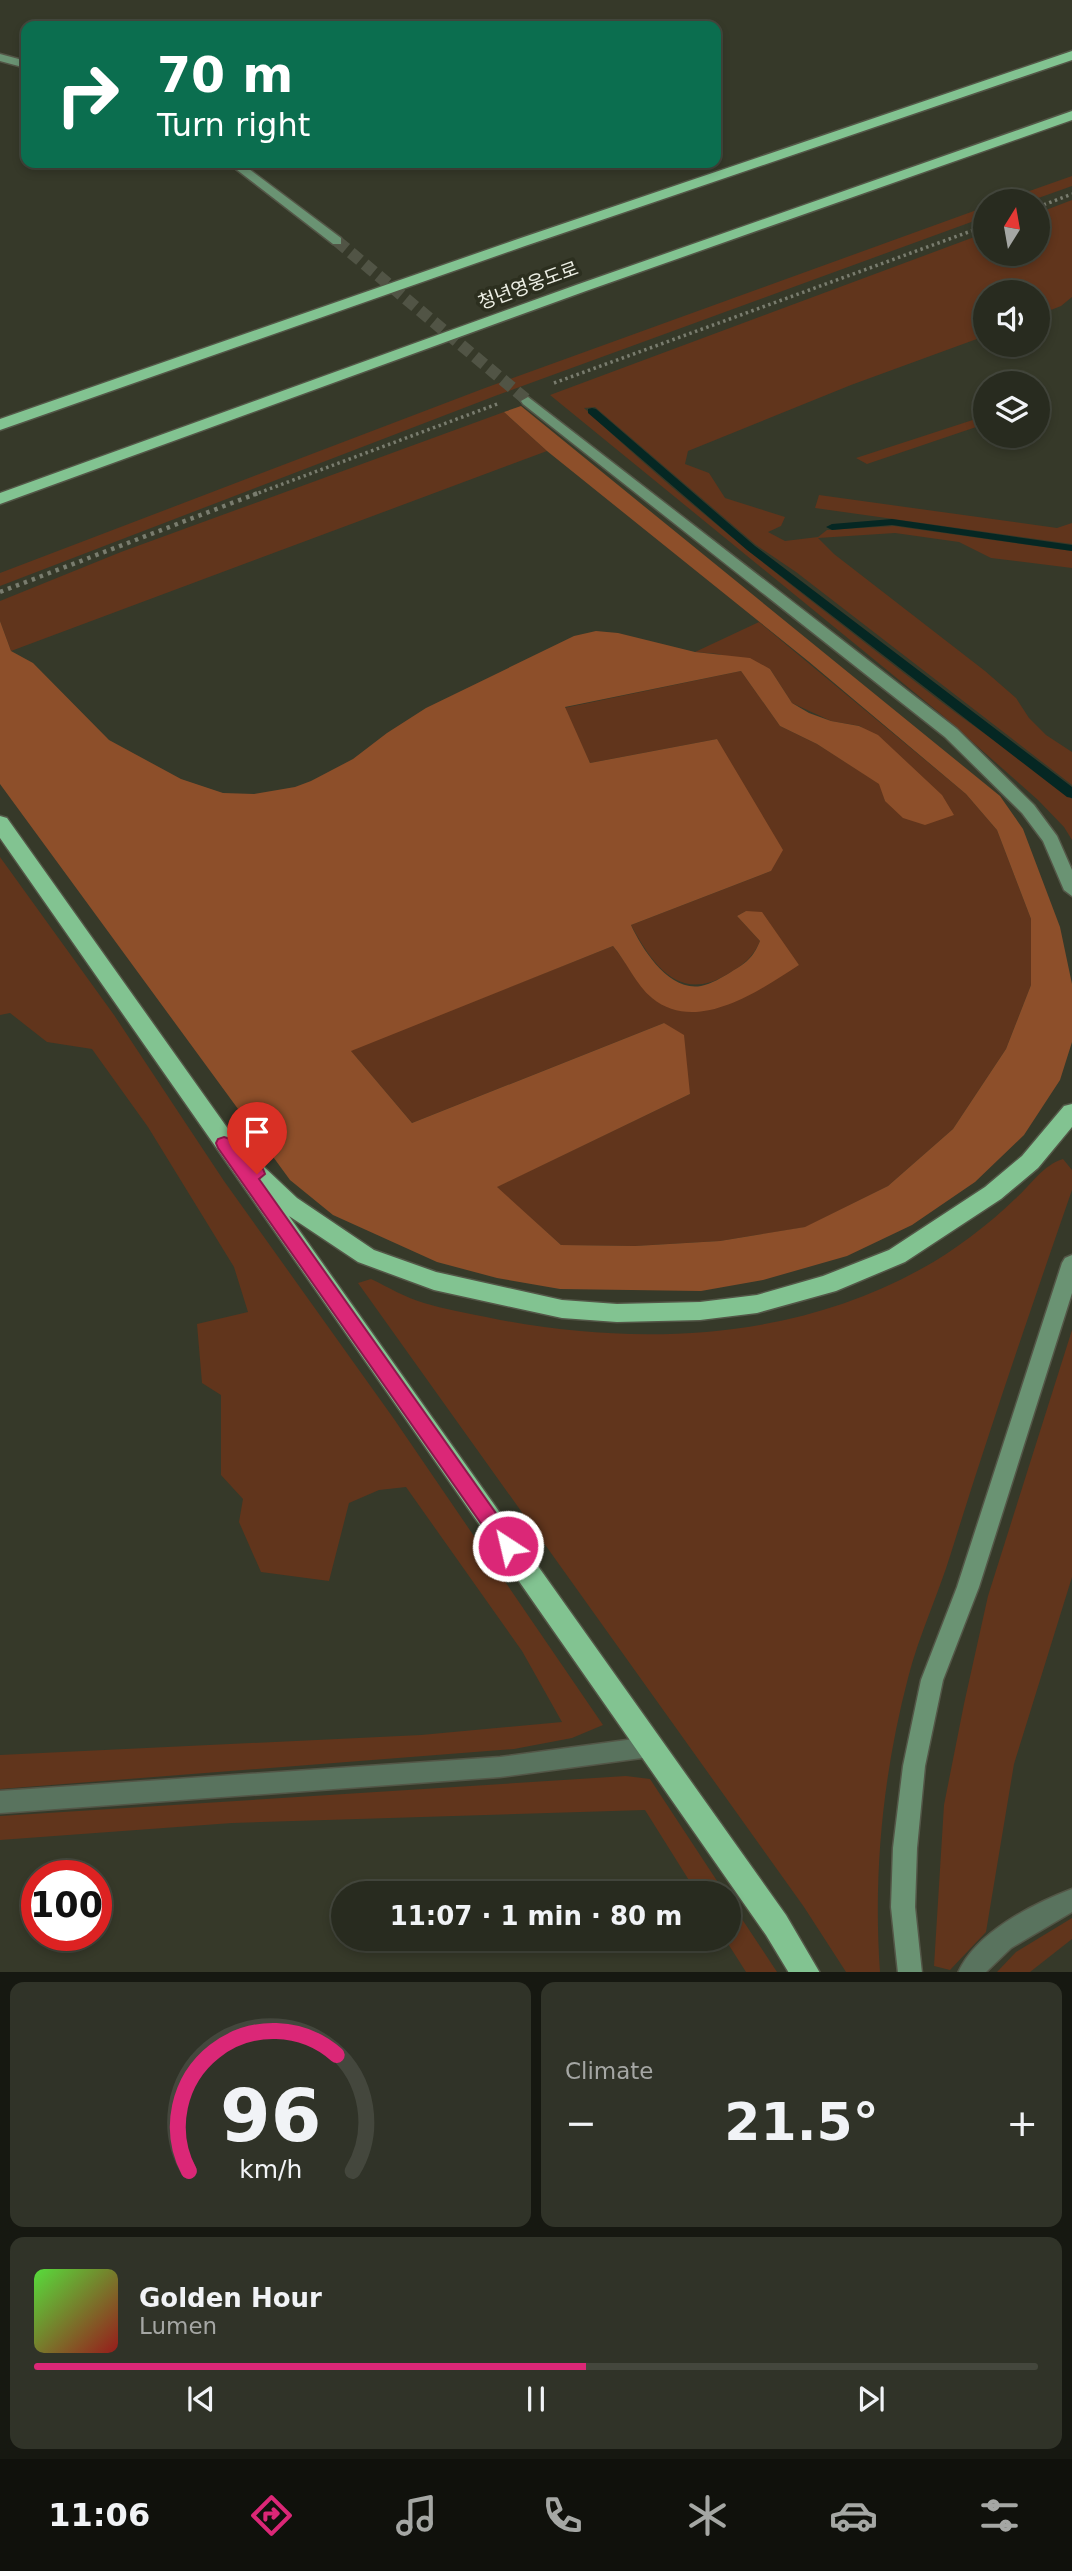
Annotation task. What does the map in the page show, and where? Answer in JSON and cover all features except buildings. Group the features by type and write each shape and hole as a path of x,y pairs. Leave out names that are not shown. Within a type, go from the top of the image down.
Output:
{"highway":[{"name":"청년영웅도로","path":"0,425 533,238 1072,55"},
{"name":"청년영웅도로","path":"0,499 568,293 1072,115"},
{"path":"0,823 776,1925 806,1972"},
{"path":"224,1143 289,1204 366,1256 434,1280 562,1309 617,1313 700,1311 757,1304 828,1284 897,1256 993,1193 1030,1162 1072,1112"}],"main road":[{"path":"0,57 21,63"},
{"path":"241,168 337,241"},
{"path":"528,401 951,733 1028,809 1051,840 1072,890"},
{"path":"910,1972 903,1907 905,1848 914,1766 932,1680 968,1587 1072,1263"}],"street":[{"path":"0,1802 500,1768 649,1747"},
{"path":"970,1972 981,1956 1024,1925 1072,1900"}],"path":[{"path":"1050,202 1072,194"},
{"path":"544,387 973,230"},
{"path":"0,592 506,401"}],"shaded area":[{"path":"1072,176 1072,186 1050,194 1050,189 1035,189"},
{"path":"1072,200 1072,297 1061,306 1050,310 1050,280 973,280 973,340 851,385 688,451 685,464 709,473 725,498 785,517 781,526 768,532 785,541 818,537 827,530 894,526 1072,551 1072,568 991,558 959,542 895,533 818,538 834,554 985,671 1016,698 1029,718 1046,735 1072,752 1072,785 796,572 756,545 595,407 584,408 670,485 759,559 940,701 1072,799 1072,840 1064,827 1038,800 942,715 550,395 973,237 973,266 1050,266 1050,208"},
{"path":"973,211 973,221 495,396 0,586 0,573 485,388"},
{"path":"521,406 1000,796 1023,829 1060,927 1072,984 1072,1042 1060,1080 1024,1135 975,1182 912,1225 847,1256 763,1280 701,1291 560,1289 497,1278 437,1262 333,1215 290,1180 0,784 0,621 11,651 33,663 109,740 181,779 223,793 254,794 295,787 311,781 353,759 426,708 574,636 596,631 618,633 695,652 750,658 770,669 792,703 809,713 831,721 859,726 878,735 942,795 954,815 925,825 903,818 885,801 879,784 817,744 780,726 741,671 565,707 590,763 717,739 783,850 771,871 631,925 642,946 658,967 668,976 689,986 709,984 736,969 752,956 760,941 737,916 746,911 762,912 799,965 728,1005 688,1012 670,1008 652,998 613,946 351,1051 412,1123 664,1023 684,1035 690,1094 497,1187 561,1245 635,1246 720,1241 805,1227 888,1186 953,1129 1006,1049 1031,985 1031,919 997,830 966,794 808,661 547,451 504,412"},
{"path":"504,412 547,451 11,651 0,621 0,601 121,552"},
{"path":"973,420 973,428 867,464 856,458"},
{"path":"819,495 1057,528 1072,523 1072,544 815,508"},
{"path":"759,622 966,794 997,830 1031,919 1031,985 1006,1049 953,1129 888,1186 806,1227 720,1241 635,1246 561,1245 496,1187 690,1094 664,1023 412,1123 350,1050 613,946 652,998 799,965 746,911 737,916 760,941 742,965 726,975 709,982 694,984 681,982 658,965 631,925 771,871 717,739 590,763 564,708 741,671 780,726 817,744 880,784 885,801 915,773 897,754 860,726 831,721 792,703 770,669 718,654 695,652"},
{"path":"0,857 114,1015 224,1181 394,1419 603,1725 572,1738 514,1749 0,1789 0,1755 421,1735 562,1722 522,1651 406,1487 379,1490 349,1503 329,1581 261,1572 239,1522 243,1499 221,1475 221,1395 202,1383 197,1324 248,1312 234,1267 148,1127 92,1049 47,1042 10,1013 0,1015"},
{"path":"1063,1159 1072,1170 1072,1190 918,1646 899,1714 886,1787 879,1861 880,1972 846,1972 804,1907 358,1283 371,1279 417,1301 541,1327 652,1334 708,1332 764,1324 818,1312 871,1293 921,1269 982,1228 1043,1171"},
{"path":"1072,1330 1072,1577 1014,1764 986,1932 950,1970 934,1966 944,1805 988,1596"},
{"path":"626,1776 650,1779 717,1881 689,1881 645,1810 232,1823 0,1840 0,1816"},
{"path":"741,1918 777,1972 746,1972 733,1951 741,1951"},
{"path":"1072,1918 1072,1939 1030,1972 997,1972 1016,1952"}],"waterway":[{"path":"592,411 751,548 1072,794"},
{"path":"832,527 892,522 1072,548"}],"tunnel":[{"path":"337,241 528,401"}],"route":[{"path":"257,1174 224,1143 508,1546"}]}
